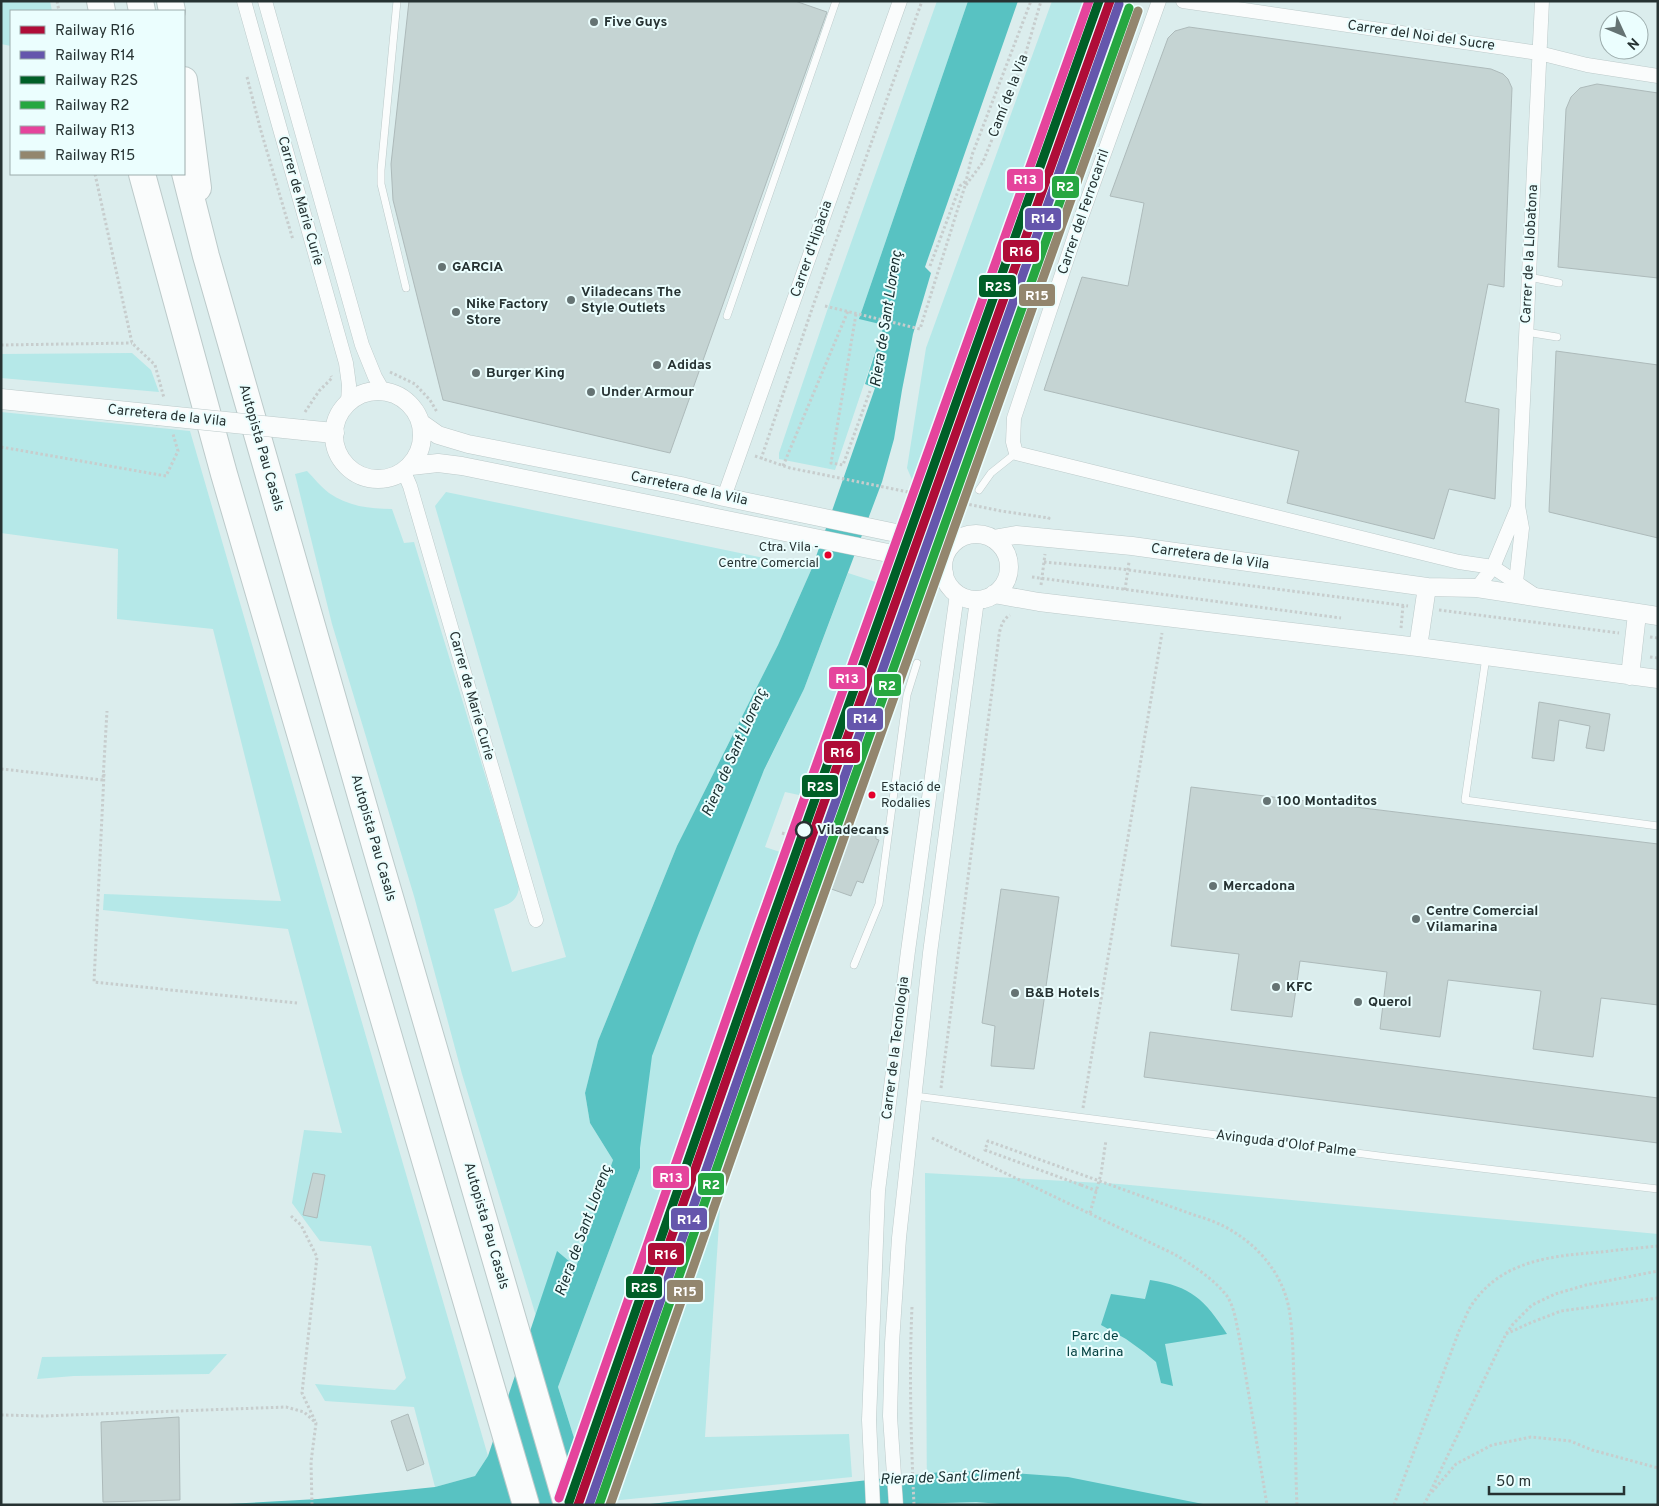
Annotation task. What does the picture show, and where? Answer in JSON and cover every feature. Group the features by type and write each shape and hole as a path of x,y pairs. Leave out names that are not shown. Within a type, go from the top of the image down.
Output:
{"highway":[{"path":"185,88 206,256"},
{"name":"Autopista Pau Casals","path":"185,173 206,256 378,859 567,1505"},
{"path":"142,175 224,474 526,1505"}],"main road":[{"name":"Carretera de la Vila","path":"1,399 161,409 304,421 334,432"}],"street":[{"name":"Carrer de Marie Curie","path":"244,1 346,363 349,385 348,403"},
{"name":"Carrer de Marie Curie","path":"265,1 269,22 362,345 374,377 384,391"},
{"name":"Carrer d'Hipàcia","path":"724,497 900,1"},
{"name":"Carrer del Ferrocarril","path":"1016,453 1012,436 1014,418 1078,229 1159,1"},
{"name":"Carrer del Noi del Sucre","path":"1183,1 1539,53 1587,66 1658,76"},
{"name":"Carrer de la Llobatona","path":"1516,582 1522,528 1518,506 1542,1"},
{"path":"371,391 384,391 394,393 411,405 421,423 423,442 416,459 407,469 394,477 372,480 361,477 352,471 341,459 334,444 334,432 341,411 348,403 359,395 371,391"},
{"name":"Carretera de la Vila","path":"421,423 438,435 461,443 681,486 724,497 896,533 937,537 962,537"},
{"path":"1016,453 1459,562 1493,567 1538,598"},
{"name":"Carretera de la Vila","path":"407,469 438,462 450,464 893,554 944,573"},
{"name":"Carrer de Marie Curie","path":"407,469 412,494 536,920"},
{"name":"Carrer de la Llobatona","path":"1477,588 1493,567 1518,506"},
{"path":"986,597 1006,580 1008,560 1002,548 993,539 978,534 962,537 948,550 944,558 944,573 947,582 957,594 966,598 986,597 1039,602 1486,656 1658,679"},
{"name":"Carretera de la Vila","path":"993,539 1016,535 1132,546 1427,587 1477,588 1658,616"},
{"path":"1418,648 1427,587"},
{"name":"Carrer de la Tecnologia","path":"873,1505 869,1420 878,1192 908,951 957,594"},
{"name":"Carrer de la Tecnologia","path":"896,1505 890,1416 898,1238 930,952 986,597"},
{"path":"1630,676 1636,614"}],"lane":[{"path":"397,1 381,184 406,288"},
{"path":"727,316 836,1"},
{"path":"1529,277 1558,283"},
{"path":"1526,332 1557,337"},
{"path":"979,490 991,473 1016,453"},
{"path":"1486,656 1465,800 1658,826"},
{"path":"854,965 879,904 907,696 916,663"},
{"name":"Avinguda d'Olof Palme","path":"915,1096 1387,1157 1658,1189"}],"path":[{"path":"762,459 814,303 922,1"},
{"path":"825,306 920,329 965,186 972,155 1031,1"},
{"name":"Camí de la Via","path":"965,186 983,162 1024,59 1041,1"},
{"path":"95,175 132,343 155,365 161,409"},
{"path":"930,266 960,186 967,179"},
{"path":"783,466 848,312"},
{"path":"856,314 831,463 842,465 870,391"},
{"path":"1,345 132,343"},
{"path":"386,370 415,384 430,400 442,418"},
{"path":"304,421 319,392 332,378 331,372"},
{"path":"1,447 166,476 178,452 173,432"},
{"path":"741,451 790,468 1000,511 1038,516"},
{"path":"1124,595 1130,556"},
{"path":"1041,586 1044,562 1128,570 1658,638"},
{"path":"1032,577 1342,618"},
{"path":"1398,636 1404,600"},
{"path":"940,1098 998,642 1002,623 1010,615 1016,615"},
{"path":"1081,1118 1165,618"},
{"path":"1392,625 1409,627"},
{"path":"1650,657 1658,658"},
{"path":"107,711 94,982 297,1003"},
{"path":"1,769 103,780 104,774"},
{"path":"782,833 801,839"},
{"path":"932,1138 1174,1254 1193,1265 1227,1296 1236,1318 1267,1505"},
{"path":"1090,1214 1101,1174 1106,1140"},
{"path":"1096,1191 985,1150 988,1141 1197,1216 1213,1220 1244,1237 1255,1247 1275,1273 1281,1285 1290,1314 1297,1505"},
{"path":"291,1216 301,1225 317,1257 302,1393 316,1424 311,1462 312,1505"},
{"path":"1394,1505 1459,1331 1473,1304 1491,1284 1507,1272 1521,1265 1554,1256 1658,1246"},
{"path":"1424,1505 1506,1334 1532,1305 1555,1294 1586,1285 1658,1271"},
{"path":"1506,1334 1561,1311 1658,1298"},
{"path":"912,1299 910,1344 914,1505"},
{"path":"1,1415 43,1416 286,1407 304,1412 316,1424"},
{"path":"1428,1496 1456,1464 1492,1445 1531,1437 1570,1441 1592,1450 1658,1468"}],"green space":[{"path":"1,1 50,1 52,10 10,10 10,46 1,44"},
{"path":"937,1 968,1 862,310 887,316 835,470 779,459 779,453 830,302"},
{"path":"1052,1 1083,1 913,482 907,468 926,348"},
{"path":"132,353 151,370 159,392 1,378 1,354"},
{"path":"1,412 190,431 488,1456 475,1476 435,1487 414,1407 325,1401 315,1384 395,1390 406,1378 371,1246 320,1241 292,1203 304,1130 342,1133 288,929 103,910 104,894 281,901 213,629 117,619 118,549 1,533"},
{"path":"307,471 326,491 344,501 367,507 392,509 404,543 414,542 519,886 517,896 511,902 494,909 512,972 566,957 435,506 446,492 812,568 778,645 677,846 598,1041 585,1093 590,1123 613,1160 576,1267 557,1252 536,1316 462,1074 414,896 332,624 295,474"},
{"path":"848,573 882,584 869,616 865,615 799,795 785,792 765,847 780,852 682,1132 681,1143 575,1441 558,1387 640,1168 637,1070 700,901 804,689"},
{"path":"721,1150 737,1156 721,1193 705,1437 849,1434 852,1477 590,1503"},
{"name":"Parc de la Marina","path":"925,1173 1119,1184 1658,1234 1658,1505 927,1505"},
{"path":"227,1354 209,1374 74,1376 37,1379 42,1357"}],"water":[{"name":"Riera de Sant Llorenç","path":"968,1 1018,1 925,267 931,273 913,334 894,439 882,482 804,689 764,770 652,1056 640,1148 640,1168 558,1387 575,1441 571,1481 589,1505 209,1505 318,1499 435,1487 475,1476 488,1456 557,1251 576,1267 613,1160 590,1123 585,1093 598,1041 677,846 778,645 812,568 875,388 865,384 884,325 859,319"},
{"path":"1150,1280 1176,1286 1196,1296 1211,1312 1227,1334 1165,1344 1173,1386 1161,1383 1156,1362 1126,1339 1101,1325 1111,1294 1145,1299"},
{"name":"Riera de Sant Climent","path":"985,1471 1068,1477 1208,1505 1012,1505 976,1502 881,1505 641,1505 941,1472"}],"building":[{"name":"Viladecans The Style Outlets","path":"409,1 795,1 827,12 670,453 443,400 393,200 391,164"},
{"path":"1189,27 1491,69 1503,74 1508,79 1512,88 1504,287 1488,284 1465,402 1499,409 1495,499 1449,489 1434,539 1287,503 1299,451 1044,390 1082,277 1128,286 1144,203 1110,196 1168,38 1175,31"},
{"path":"1597,84 1658,93 1658,278 1558,267 1566,109 1571,97 1580,88"},
{"path":"1556,351 1658,365 1658,538 1549,512"},
{"path":"1539,702 1610,714 1604,751 1586,748 1590,726 1559,720 1554,761 1532,758"},
{"name":"Centre Comercial Vilamarina","path":"1191,787 1658,844 1658,1005 1601,998 1593,1057 1533,1049 1541,991 1448,980 1440,1037 1380,1029 1387,972 1300,961 1292,1017 1231,1010 1239,954 1171,946"},
{"name":"Viladecans","path":"844,826 861,832 875,826 876,839 879,840 863,883 857,881 851,896 806,880 822,837 830,841 834,830"},
{"name":"B&B Hotels","path":"1001,889 1059,897 1034,1069 991,1066 995,1026 982,1023"},
{"path":"1150,1032 1658,1098 1658,1143 1144,1077"},
{"path":"313,1173 325,1175 317,1218 303,1215"},
{"path":"408,1414 424,1464 407,1471 391,1421"},
{"path":"179,1417 180,1500 103,1502 101,1422"}],"rail line":[{"name":"R13","path":"559,1498 756,934 1089,1"},
{"name":"R2S","path":"569,1502 766,937 1099,1"},
{"name":"R16","path":"578,1505 775,940 1110,1"},
{"name":"R14","path":"589,1505 785,944 1119,4"},
{"name":"R2","path":"599,1505 794,947 1129,8"},
{"name":"R15","path":"610,1505 804,950 1138,11"}],"place":[{"name":"Five Guys","path":"594,22"},
{"name":"GARCIA","path":"442,267"},
{"name":"Viladecans The Style Outlets","path":"571,300"},
{"name":"Nike Factory Store","path":"456,312"},
{"name":"Adidas","path":"657,365"},
{"name":"Burger King","path":"476,373"},
{"name":"Under Armour","path":"591,392"},
{"name":"Ctra. Vila - Centre Comercial","path":"828,555"},
{"name":"Estació de Rodalies","path":"872,795"},
{"name":"100 Montaditos","path":"1267,801"},
{"name":"Viladecans","path":"804,830"},
{"name":"Mercadona","path":"1213,886"},
{"name":"Centre Comercial Vilamarina","path":"1416,919"},
{"name":"KFC","path":"1276,987"},
{"name":"B&B Hotels","path":"1015,993"},
{"name":"Querol","path":"1358,1002"}]}
